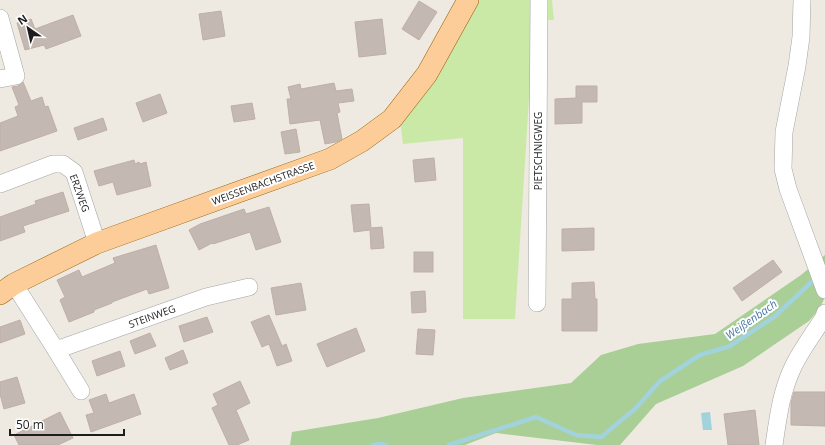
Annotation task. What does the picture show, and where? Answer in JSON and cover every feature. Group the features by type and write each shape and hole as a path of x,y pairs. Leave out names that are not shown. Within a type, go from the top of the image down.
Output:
{"main road":[{"name":"WEISSENBACHSTRASSE","path":"7,289 97,243 330,159 362,141 392,119 427,74 468,0"}],"street":[{"name":"PIETSCHNIGWEG","path":"537,303 539,0"},
{"path":"802,0 797,66 784,132 783,169 788,189 825,290"},
{"path":"0,18 16,76 0,79"},
{"name":"ERZWEG","path":"0,184 53,164 63,164 74,172 97,243"},
{"name":"STEINWEG","path":"56,350 206,297 249,287"},
{"path":"7,289 56,350 81,391"},
{"path":"774,445 781,401 787,382 794,366 825,313"}],"green space":[{"path":"479,0 552,0 554,20 534,20 515,319 463,319 463,138 403,144 400,119 454,46"},
{"path":"825,255 825,297 820,308 809,321 743,366 656,404 620,445 597,445 496,433 465,445 290,445 292,432 378,418 463,398 571,383 601,355 638,344 715,334 801,275"}],"water":[{"path":"710,412 712,430 703,430 701,413"}],"building":[{"path":"419,1 437,12 419,40 402,29"},
{"path":"221,11 225,36 203,40 199,14"},
{"path":"73,15 81,36 46,49 44,45 25,50 17,23 31,19 35,29"},
{"path":"382,19 386,54 359,57 355,22"},
{"path":"23,82 31,101 42,97 45,107 48,106 57,131 0,151 0,123 18,116 15,107 19,105 12,87 18,86"},
{"path":"334,83 336,91 352,89 354,101 338,103 340,112 337,113 342,139 325,144 320,120 290,124 287,99 291,99 288,87 300,84 301,89"},
{"path":"576,86 597,86 597,102 582,102 582,123 555,124 555,99 576,98"},
{"path":"160,94 167,113 143,122 136,103"},
{"path":"252,103 255,119 234,122 231,106"},
{"path":"103,118 107,130 78,140 74,128"},
{"path":"296,129 300,152 285,154 281,132"},
{"path":"434,158 436,180 415,182 413,160"},
{"path":"134,160 135,164 139,162 140,164 146,162 151,186 117,195 113,182 99,186 94,171"},
{"path":"63,192 69,211 23,226 25,232 0,241 0,217 36,204 35,201"},
{"path":"369,204 371,228 382,227 384,248 371,249 370,230 354,232 351,205"},
{"path":"269,207 281,242 256,250 250,232 213,244 212,243 199,250 189,230 200,224 244,209 246,214"},
{"path":"594,228 594,250 562,251 562,229"},
{"path":"156,245 169,288 149,294 147,289 112,302 94,310 94,312 69,322 60,300 65,297 57,280 79,270 82,277 115,263 113,258"},
{"path":"414,252 433,252 433,272 414,272"},
{"path":"773,260 782,272 742,301 733,288"},
{"path":"594,282 595,299 597,299 597,331 562,331 562,299 572,299 572,283"},
{"path":"301,283 306,310 276,315 271,288"},
{"path":"425,291 426,312 412,313 411,292"},
{"path":"269,315 282,346 286,344 292,361 277,366 269,344 262,347 251,322"},
{"path":"207,317 213,332 184,342 179,326"},
{"path":"20,320 25,334 0,343 0,327"},
{"path":"356,328 365,351 327,367 317,344"},
{"path":"418,329 435,330 433,355 416,354"},
{"path":"150,333 156,346 135,354 130,341"},
{"path":"183,350 188,363 170,370 165,358"},
{"path":"120,351 125,366 97,376 92,361"},
{"path":"17,377 25,403 4,409 0,394 0,382"},
{"path":"240,381 250,403 236,410 249,440 237,445 229,445 212,408 218,405 213,394"},
{"path":"794,392 825,392 825,426 791,425 791,403"},
{"path":"106,394 109,403 134,394 141,414 91,432 86,415 94,413 89,400"},
{"path":"755,410 759,445 728,445 724,414"},
{"path":"60,412 73,438 58,445 19,445 14,435"}],"waterway":[{"name":"Weißenbach","path":"449,445 536,417 576,435 601,437 636,408 660,381 700,355 730,346 774,317 816,278"},
{"name":"Weißenbach","path":"373,445 386,445"}]}
